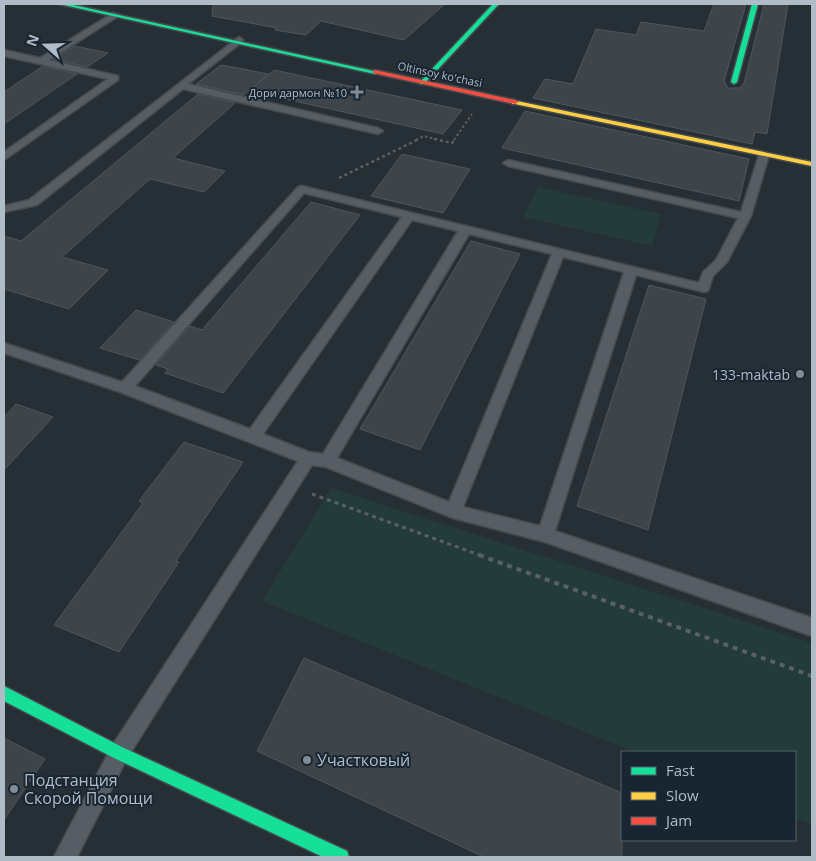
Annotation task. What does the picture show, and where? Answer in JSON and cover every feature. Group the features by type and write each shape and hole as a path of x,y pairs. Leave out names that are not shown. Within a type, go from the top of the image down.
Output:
{"street":[{"name":"Oltinsoy ko'chasi","path":"62,4 240,40 422,83 812,164"},
{"path":"422,83 496,4"},
{"path":"734,82 754,4"},
{"path":"4,693 119,753 341,857"}],"lane":[{"path":"41,61 116,15"},
{"path":"4,210 33,203 240,40"},
{"path":"4,53 115,78 4,157"},
{"path":"183,86 378,131"},
{"path":"125,388 302,189 559,254 704,288 707,275 720,262 745,216 764,155"},
{"path":"508,163 745,216"},
{"path":"252,438 408,216"},
{"path":"327,460 465,230"},
{"path":"453,511 559,254"},
{"path":"546,534 631,271"},
{"path":"4,348 125,388 308,458 327,460 453,511 546,534 812,627"},
{"path":"65,857 119,753 308,458"}],"path":[{"path":"312,192 424,136 452,143 484,96"},
{"path":"290,486 812,676"}],"green space":[{"path":"538,187 661,214 652,246 523,217"},
{"path":"331,488 812,643 812,825 796,818 796,751 632,751 262,601"}],"building":[{"path":"213,4 445,4 404,40 321,21 306,35 275,30 277,28 212,16"},
{"path":"714,4 746,4 724,81 728,88 740,88 744,83 764,4 788,4 767,134 755,132 752,144 533,98 545,79 573,84 596,29 636,35 641,22 704,31"},
{"path":"75,46 108,53 87,67 54,59"},
{"path":"221,65 268,74 244,95 196,84"},
{"path":"43,66 77,74 4,124 4,92"},
{"path":"274,70 462,110 443,134 249,91"},
{"path":"198,94 235,103 173,158 225,171 204,192 150,179 62,257 108,270 69,309 4,289 4,236 21,241"},
{"path":"525,111 749,159 739,201 502,148"},
{"path":"402,154 470,169 443,213 371,196"},
{"path":"311,202 360,215 223,393 165,373 168,369 156,365 190,326 202,330"},
{"path":"471,241 520,254 420,450 360,429"},
{"path":"649,285 706,299 648,530 577,506"},
{"path":"136,310 174,322 139,360 100,348"},
{"path":"16,404 53,417 4,470 4,417"},
{"path":"184,442 243,462 176,561 179,562 119,652 54,625 143,503 139,501"},
{"path":"304,658 621,793 622,857 484,857 257,751"},
{"name":"Подстанция Скорой Помощи","path":"4,738 45,759 4,820"}],"traffic: fast":[{"path":"62,4 375,72"},
{"path":"422,83 496,4"},
{"path":"734,82 755,4"},
{"path":"4,693 119,753 341,857"}],"traffic: slow":[{"path":"515,102 812,164"}],"traffic: jam":[{"path":"375,72 515,102"}],"place":[{"name":"Дори дармон №10","path":"357,92"},
{"name":"133-maktab","path":"800,374"},
{"name":"Участковый","path":"307,760"},
{"name":"Подстанция Скорой Помощи","path":"14,789"}]}
